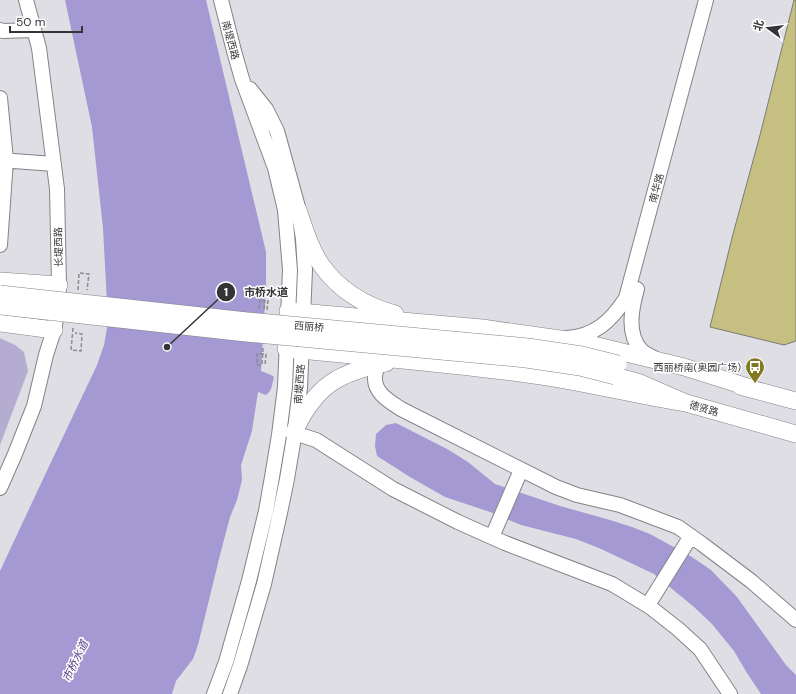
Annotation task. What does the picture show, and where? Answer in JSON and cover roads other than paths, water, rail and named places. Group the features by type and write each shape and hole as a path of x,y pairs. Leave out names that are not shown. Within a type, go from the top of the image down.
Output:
{"main road":[{"path":"298,210 314,251 322,266 337,284 367,304 430,324"},
{"path":"0,281 59,285"},
{"name":"西丽桥","path":"0,294 247,321 520,346 582,355 616,370"},
{"name":"西丽桥","path":"0,306 246,333 526,359 580,367 616,370"},
{"path":"296,312 482,328 561,338 684,367 796,401"},
{"path":"0,323 54,330"},
{"path":"294,350 406,360 534,375 686,403"},
{"path":"294,433 308,407 319,393 330,383 342,376 372,365 406,360"},
{"path":"616,370 692,375 751,388"},
{"name":"德贤路","path":"616,370 640,383 686,403 796,434"}],"street":[{"name":"长堤西路","path":"0,488 34,406 46,355 54,330 58,308 57,189 39,48 26,0"},
{"name":"南堤西路","path":"221,0 242,79 275,168 285,210 290,270 296,312"},
{"name":"南华路","path":"561,338 580,336 591,333 600,328 622,305 626,298 706,0"},
{"name":"南华路","path":"662,362 641,350 636,343 633,334 632,312 714,0"},
{"path":"0,30 34,30"},
{"name":"南堤西路","path":"214,694 226,662 239,618 266,511 279,435 285,387 294,350 296,312 305,270 303,239 298,210 277,131 266,109 242,79"},
{"path":"0,98 3,160 0,245"},
{"path":"3,160 54,164"},
{"path":"32,327 41,340 46,355"},
{"name":"南堤西路","path":"230,694 245,651 266,576 280,513 300,388 294,350"},
{"path":"378,364 375,377 376,386 379,392 387,400 401,410 556,487 577,495 620,505 678,527 751,581 796,620"},
{"path":"294,433 316,440 393,489 458,522 492,537 612,584 648,605 678,628 700,649 730,694"},
{"path":"492,537 521,470"},
{"path":"648,605 692,536"}],"water":[{"path":"65,0 206,0 266,252 266,287 261,371 274,377 272,387 266,395 258,392 252,431 241,465 242,480 237,500 230,517 198,645 193,659 176,681 172,694 0,694 0,571 97,365 104,345 108,322 103,228 92,127"},
{"path":"396,423 447,449 468,462 495,484 560,506 632,527 650,534 692,557 711,570 737,597 786,665 796,675 796,694 761,694 734,651 712,624 654,574 599,548 576,539 521,525 490,512 445,497 377,456 375,446 376,434 386,425"}],"place":[{"name":"市桥水道","path":"167,347"},
{"name":"西丽桥南(奥园广场)","path":"755,384"}]}
